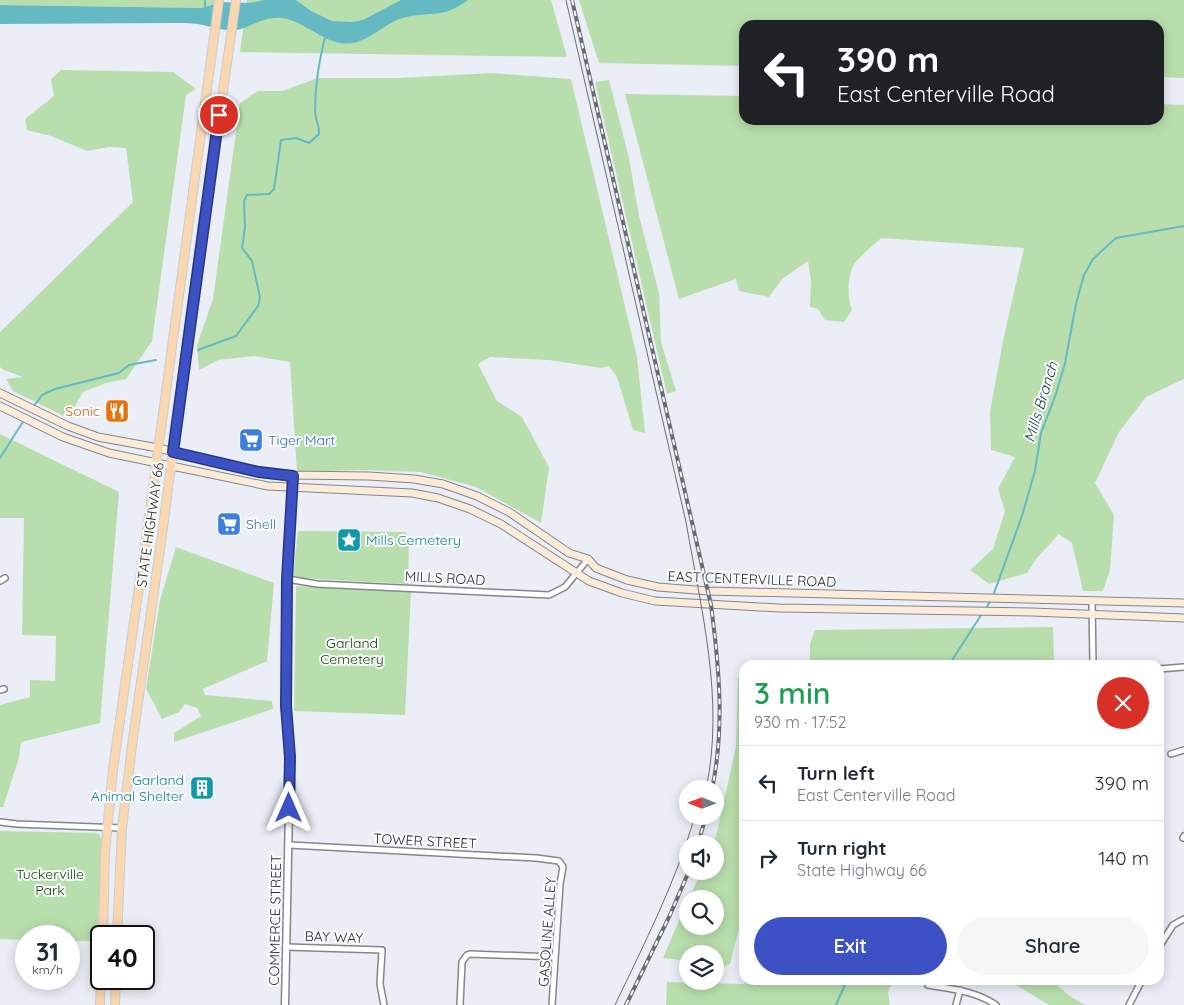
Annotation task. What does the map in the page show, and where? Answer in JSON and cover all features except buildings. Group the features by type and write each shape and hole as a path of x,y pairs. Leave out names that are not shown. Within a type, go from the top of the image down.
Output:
{"main road":[{"name":"STATE HIGHWAY 66","path":"103,925 107,828 113,769 219,0"},
{"name":"STATE HIGHWAY 66","path":"118,925 122,828 236,0"},
{"name":"EAST CENTERVILLE ROAD","path":"0,393 68,426 98,437 158,448 259,472 293,476 369,476 414,479 443,484 477,496 509,512 568,553 588,559 596,568 640,584 694,591 1184,603"},
{"name":"EAST CENTERVILLE ROAD","path":"0,406 95,449 171,466 268,486 412,493 438,498 470,509 500,524 589,581 641,598 673,604 779,608 1032,612 1184,618"},
{"path":"640,584 641,598"},
{"path":"779,593 779,608"},
{"path":"891,596 891,610"},
{"path":"100,1005 101,990"},
{"path":"115,1005 116,990"}],"street":[{"name":"COMMERCE STREET","path":"285,1005 290,757 286,706 287,579 293,476"},
{"name":"MILLS ROAD","path":"287,579 317,584 549,595 565,587 588,559"},
{"path":"1092,601 1092,660"},
{"path":"1164,669 1184,667"},
{"path":"1171,754 1184,750"},
{"path":"0,822 122,828"},
{"name":"TOWER STREET","path":"289,845 560,861"},
{"name":"GASOLINE ALLEY","path":"552,1005 560,884 563,867 560,861"},
{"path":"1164,940 1173,925 1184,919"},
{"name":"BAY WAY","path":"286,946 382,950 380,984 384,1005"},
{"path":"460,1005 462,962 467,955 556,958"},
{"path":"928,985 960,990 986,998 996,1005"},
{"path":"1129,1005 1139,985"},
{"path":"956,1005 960,990"}],"green space":[{"path":"0,0 214,0 213,5 201,8 0,5"},
{"path":"247,0 551,0 567,57 240,52"},
{"path":"579,0 1184,0 1184,78 1164,77 1164,20 739,20 739,66 599,63"},
{"path":"61,70 173,72 196,89 186,95 152,341 126,379 106,383 83,392 68,418 13,391 6,379 23,377 0,367 0,332 133,202 126,148 109,147 87,151 51,136 27,130 25,119 54,96 51,79"},
{"path":"491,73 571,79 637,357 645,433 633,430 617,377 609,366 601,368 549,360 490,357 478,364 497,401 522,417 549,467 541,523 476,487 421,472 359,470 297,472 290,362 254,356 218,360 199,370 197,345 213,299 240,103 258,91 282,91 318,78 400,78"},
{"path":"609,80 629,158 639,216 659,293 661,342 676,391 667,394 595,82"},
{"path":"625,94 739,96 739,125 1164,125 1164,104 1184,105 1184,379 1146,397 1119,432 1095,483 1114,515 1110,570 1103,591 1083,591 1072,543 1059,534 1036,559 1027,573 989,584 970,570 993,549 1005,511 998,489 1015,457 991,450 990,412 1003,341 1024,248 881,238 852,268 849,299 852,310 844,322 825,320 818,309 810,307 811,281 808,261 782,279 769,297 739,291 736,279 679,299"},
{"path":"0,434 119,492 100,723 21,742 19,758 3,807 0,807 0,705 30,697 30,680 55,681 56,636 22,635 24,518 0,518"},
{"path":"298,531 406,532 409,539 408,584 298,578 293,575"},
{"path":"176,547 274,583 267,661 203,689 205,695 272,701 273,709 174,742 174,733 201,716 197,708 185,704 179,712 162,719 146,689 160,600"},
{"name":"Garland Cemetery","path":"296,586 411,591 405,715 294,711"},
{"path":"1053,627 1054,660 810,660 810,644 815,630"},
{"path":"739,678 739,929 730,964 724,967 724,945 679,945 679,960 663,958 679,921 679,935 724,935 724,890 693,890 697,880 724,880 724,835 716,835 718,825 724,825 724,800 736,747"},
{"name":"Tuckerville Park","path":"0,831 95,833 100,835 102,843 98,925 90,925 90,941 80,941 80,925 15,925 15,940 0,939"},
{"path":"667,982 679,982 679,990 724,990 724,983 892,985 888,992 890,1005 666,1005"},
{"path":"1016,985 1057,985 1071,997 1086,1005 1049,1005"}],"water":[{"path":"264,0 296,0 311,11 332,21 352,22 363,20 401,0 468,0 445,12 404,17 392,22 371,36 349,43 332,41 296,22 281,18 269,19 234,30 186,23 0,24 0,5 201,8 223,2 250,3"}],"waterway":[{"path":"205,0 205,8"},
{"path":"198,350 236,336 258,306 260,297 252,261 242,248 245,228 244,201 247,195 269,194 274,189 281,140 296,138 309,143 319,134 315,114 316,92 325,37"},
{"name":"Mills Branch","path":"993,596 1022,516 1035,471 1041,433 1056,394 1065,363 1076,304 1084,275 1093,259 1116,238 1184,226"},
{"path":"34,406 42,395 55,389 119,373 129,365 156,360"},
{"path":"0,458 24,420"},
{"name":"Mills Branch","path":"986,608 991,600"},
{"name":"Mills Branch","path":"952,660 983,612"},
{"name":"Mills Branch","path":"836,1005 845,985"}],"tram line":[{"path":"566,0 686,522 698,588 709,655 712,689 713,722 707,780"},
{"path":"615,1005 669,889 692,825"}],"railway":[{"path":"572,0 711,605 718,674 720,720 714,780"},
{"path":"701,835 703,825"},
{"path":"626,1005 685,880"}],"place":[{"name":"Sonic","path":"117,411"},
{"name":"Tiger Mart","path":"251,440"},
{"name":"Shell","path":"229,524"},
{"name":"Mills Cemetery","path":"349,540"},
{"name":"Garland Animal Shelter","path":"202,788"}],"route":[{"path":"219,115 173,452 259,472 293,476 287,579 286,706 290,757 289,808"}]}
